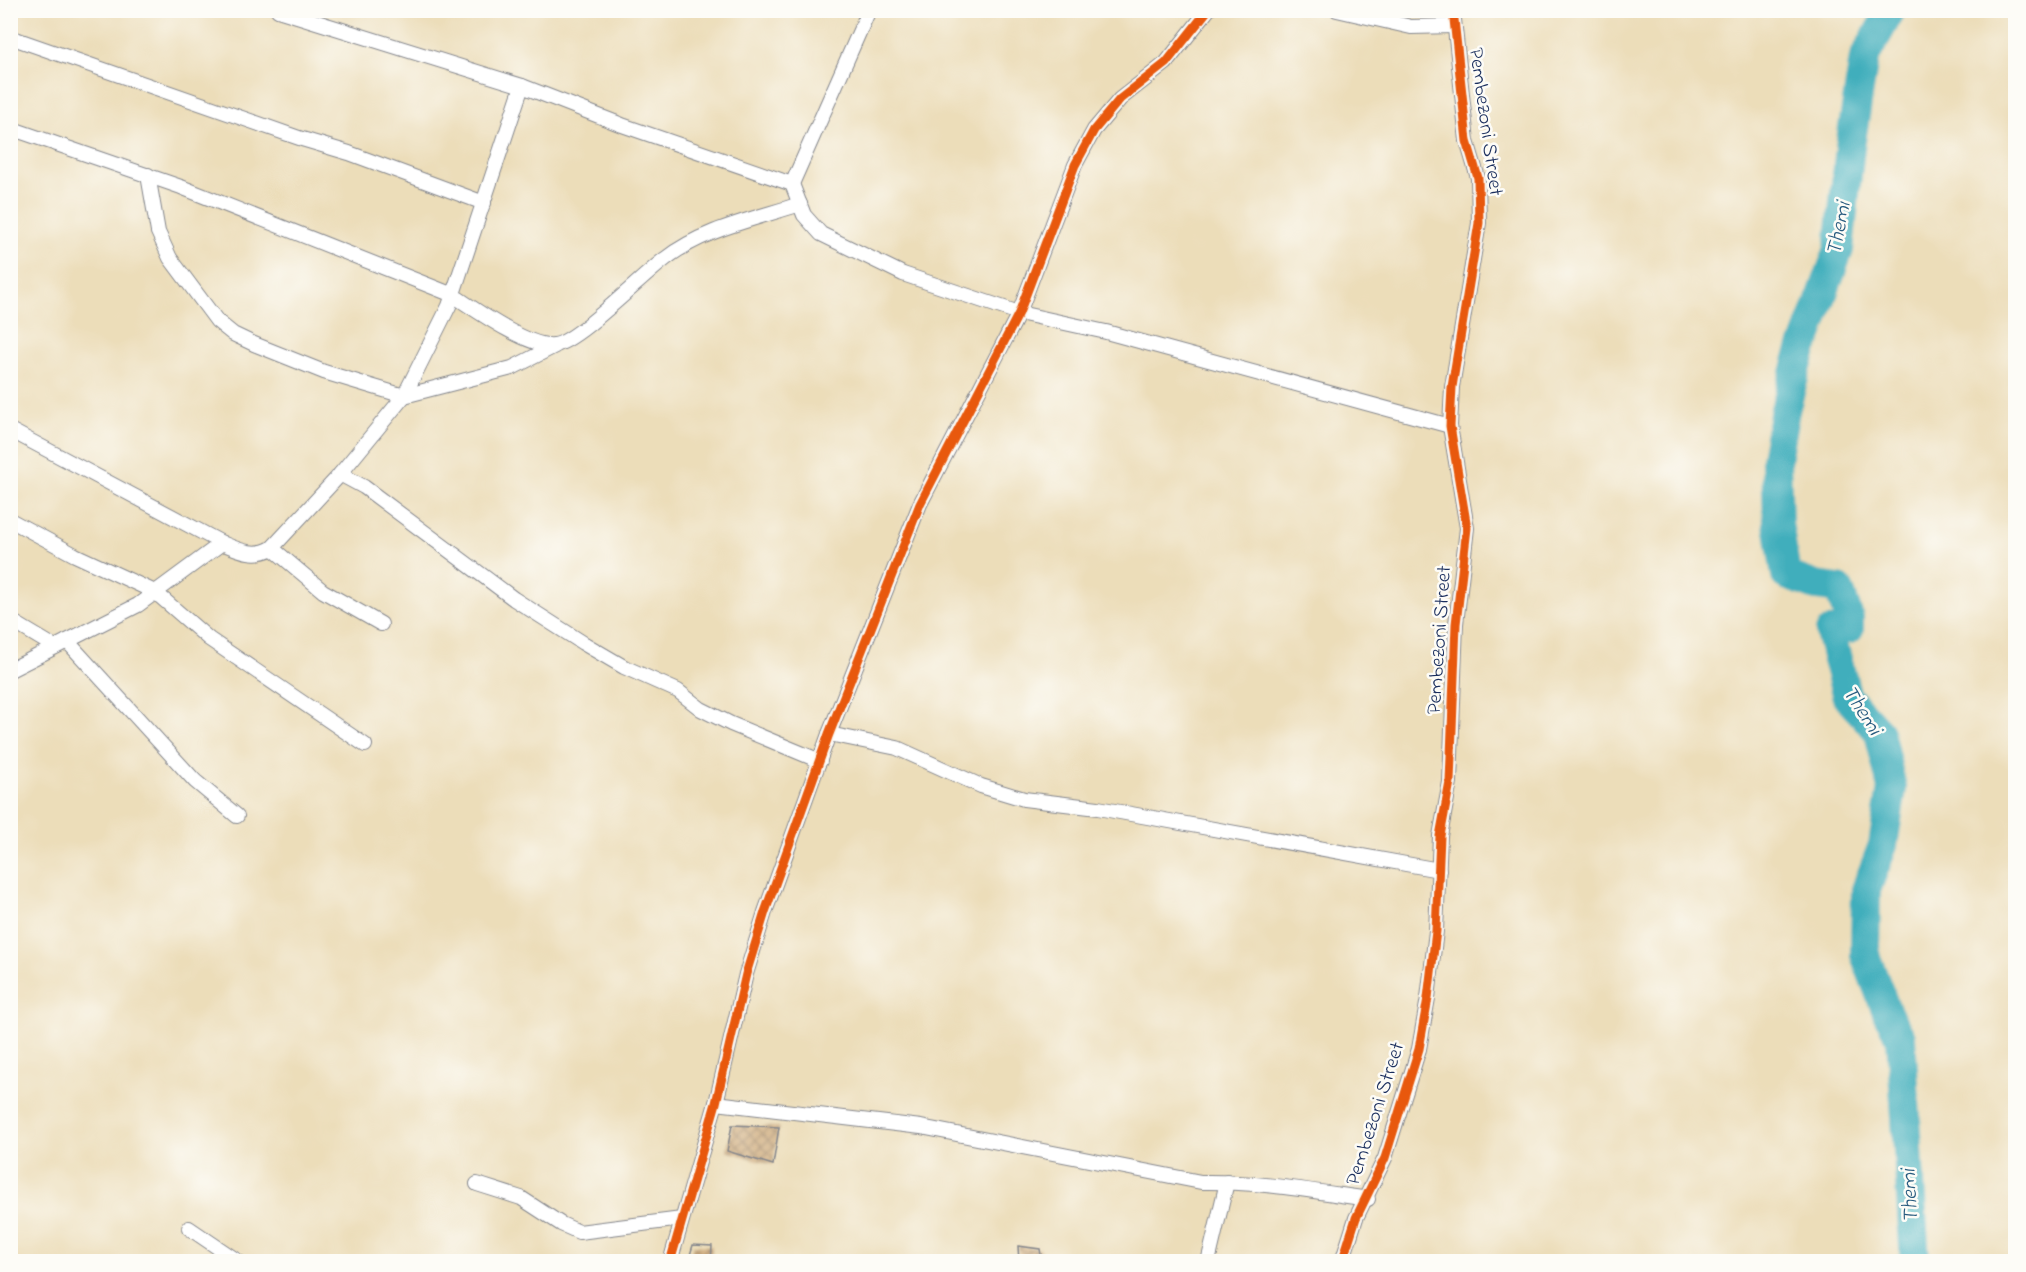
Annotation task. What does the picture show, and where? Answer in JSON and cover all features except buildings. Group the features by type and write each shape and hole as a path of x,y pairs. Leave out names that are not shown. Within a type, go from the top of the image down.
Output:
{"street":[{"path":"278,10 522,86 622,125 792,184"},
{"path":"869,10 792,184 804,215 821,234 903,274 1019,313 1139,341 1450,426"},
{"path":"670,1262 716,1103 746,974 829,734 920,504 1019,313 1075,165 1094,130 1120,99 1166,63 1208,10"},
{"path":"1337,10 1411,27 1454,26"},
{"name":"Pembezoni Street","path":"1341,1262 1356,1218 1368,1199 1385,1158 1419,1049 1430,987 1440,836 1450,782 1456,624 1467,528 1450,426 1452,387 1479,223 1479,178 1467,141 1454,10"},
{"path":"10,37 302,139 349,153 484,203"},
{"path":"10,430 222,543 246,553 263,553 272,548 340,474 404,396 453,295 522,86"},
{"path":"10,128 148,175 453,295 491,321 545,346 557,345"},
{"path":"148,175 158,232 170,258 217,321 243,339 304,364 404,396 512,368 567,342 632,285 676,251 702,236 800,204"},
{"path":"340,474 364,487 514,599 624,667 678,691 701,709 731,724 820,761"},
{"path":"10,520 75,555 155,592 208,639 365,745"},
{"path":"10,670 138,604 222,543"},
{"path":"272,548 323,591 381,624"},
{"path":"10,620 61,644 195,781 237,816"},
{"path":"829,734 897,748 981,786 1024,799 1098,808 1439,870"},
{"path":"716,1103 921,1127 1201,1182 1278,1186 1368,1199"},
{"path":"1208,1262 1227,1182"},
{"path":"477,1184 521,1198 561,1224 579,1232 682,1219"},
{"path":"189,1228 239,1262"}],"waterway":[{"name":"Themi","path":"1891,10 1864,58 1850,147 1839,249 1799,359 1785,410 1776,460 1778,523 1786,575 1816,586 1839,589 1849,618 1849,629 1830,632 1847,697 1879,732 1892,788 1883,845 1866,890 1865,955 1888,1015 1901,1038 1915,1262"}],"cycle path":[{"path":"670,1262 716,1103 746,974 765,912 829,734 920,504 1019,313 1075,165 1094,130 1120,99 1166,63 1208,10"},
{"path":"1342,1262 1356,1218 1385,1158 1419,1049 1436,931 1440,836 1450,782 1456,624 1467,528 1450,426 1452,387 1479,223 1478,178 1467,141 1453,10"}]}
